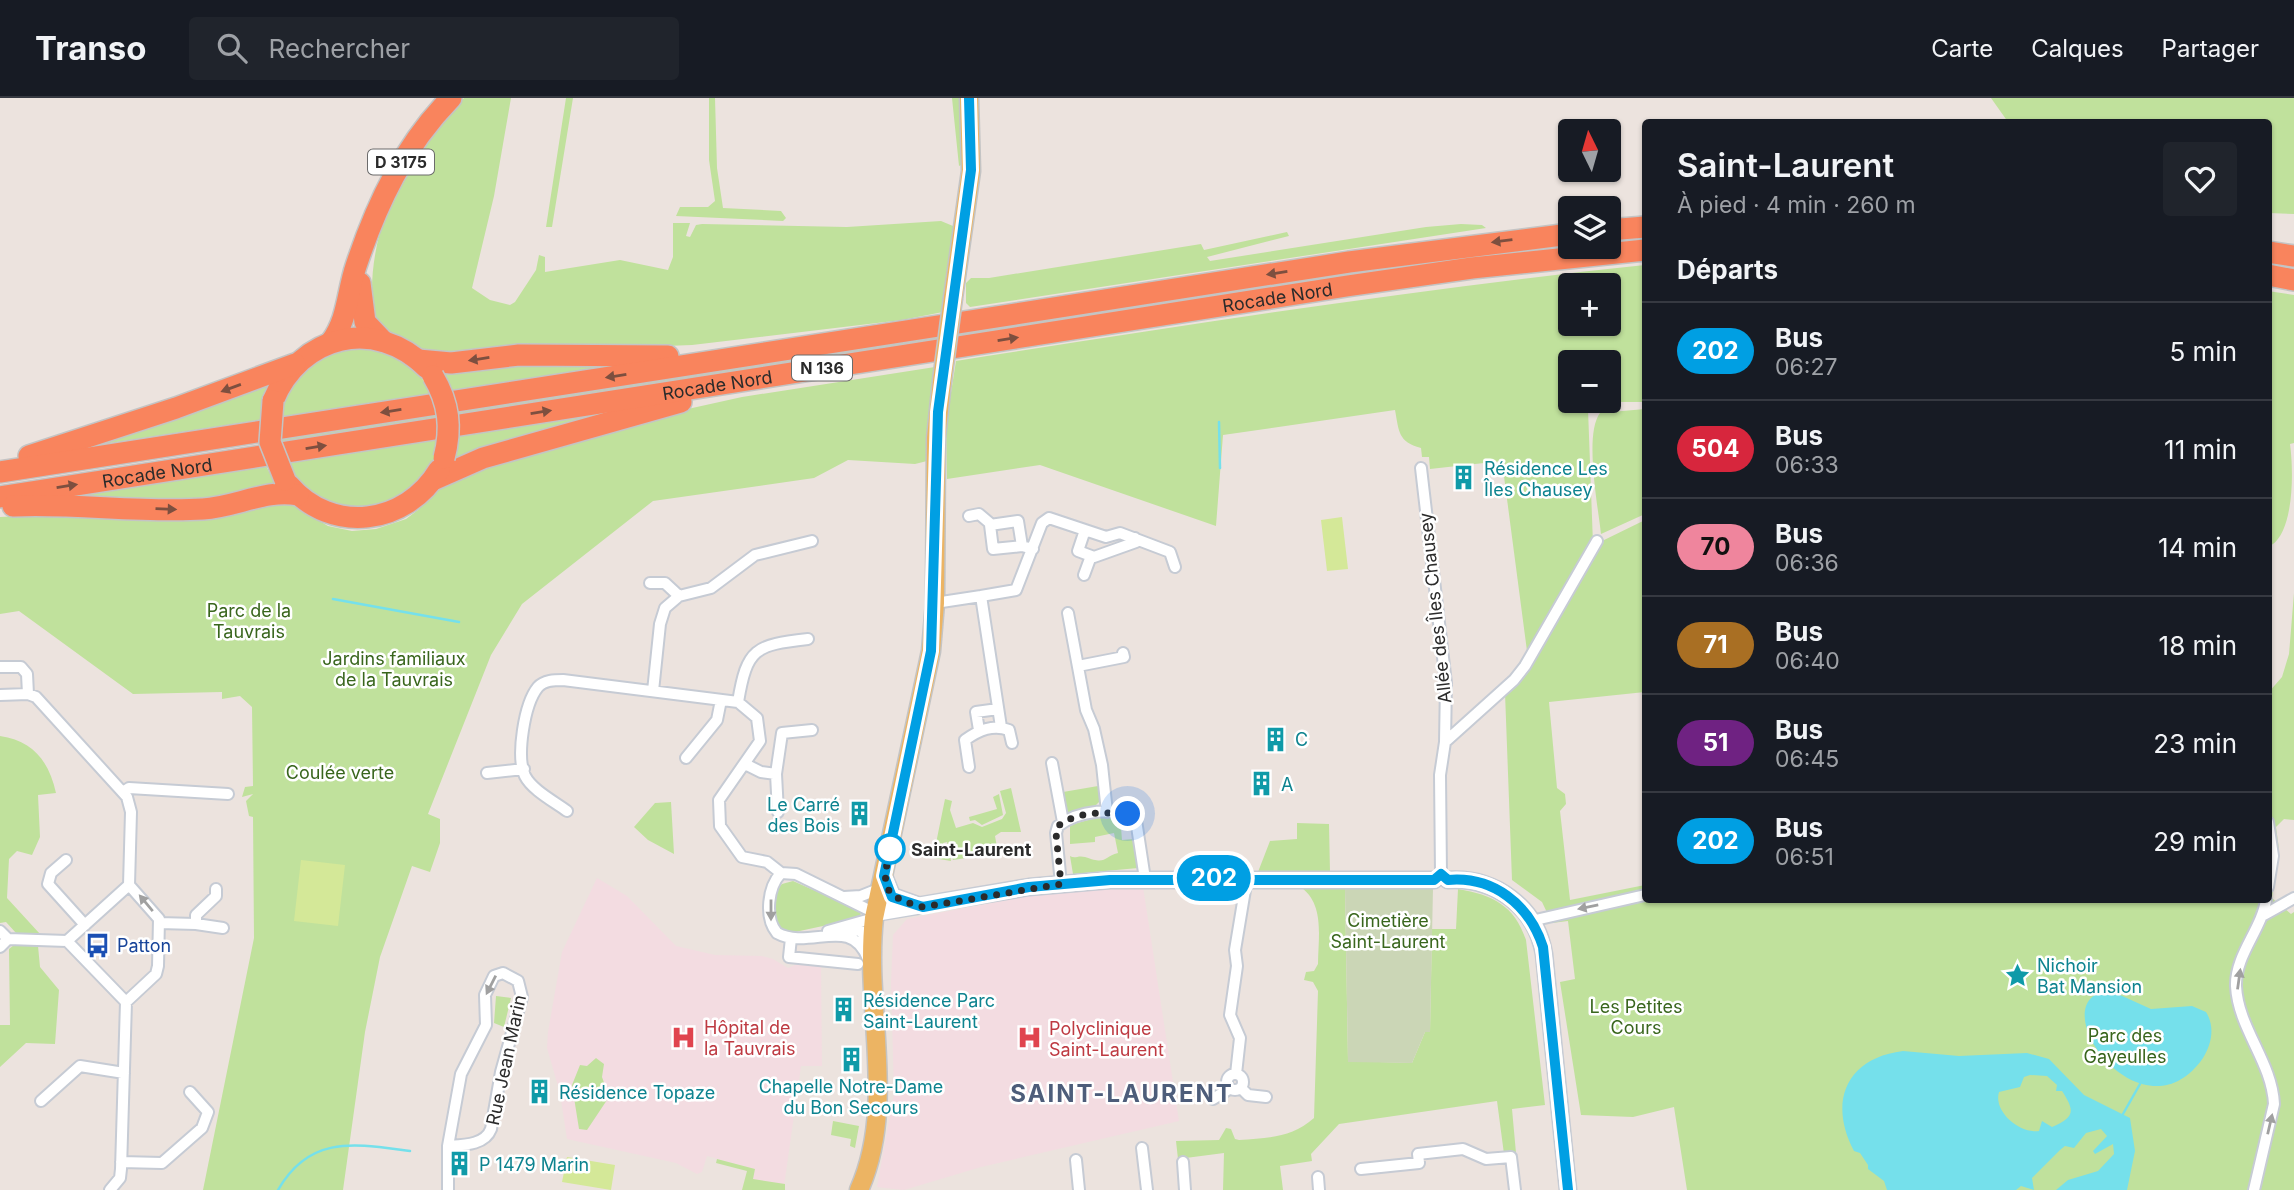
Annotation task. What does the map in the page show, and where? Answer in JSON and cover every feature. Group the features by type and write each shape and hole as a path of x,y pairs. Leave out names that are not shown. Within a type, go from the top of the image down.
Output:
{"highway":[{"name":"D 3175","path":"383,341 369,328 362,313 360,287 367,236 402,160 451,98"},
{"path":"1621,229 1642,227"},
{"path":"331,342 344,319 355,268 367,236"},
{"name":"Rocade Nord","path":"0,472 1349,262 1558,236"},
{"name":"Rocade Nord","path":"0,497 1459,270 1642,250"},
{"path":"2272,253 2294,256"},
{"path":"2272,276 2294,280"},
{"path":"418,360 451,363 519,355 662,357 913,330"},
{"path":"0,463 66,446 295,364 331,342 357,338 383,341 418,360 433,376 447,410 449,434 444,458 433,480"},
{"path":"295,364 273,401 269,421 270,442 292,488 331,514 369,517 405,505 433,480 461,464 701,397 970,345"},
{"path":"0,506 185,510 225,506 292,488"}],"main road":[{"path":"859,1190 867,1181 878,1095 867,959 874,915 924,692 935,603 936,450 942,382 971,170 969,98"}],"street":[{"name":"Allée des Îles Chausey","path":"1421,468 1446,683 1445,742 1440,775 1441,878"},
{"path":"969,516 979,514 992,525 993,549 1027,547"},
{"path":"935,603 1016,590 1027,547 1042,523 1049,518 1106,537 1119,533 1135,538 1170,552 1175,567"},
{"path":"992,525 1018,521 1027,547"},
{"path":"1085,530 1078,551 1091,556 1136,542 1135,538"},
{"path":"653,691 664,608 678,596 711,588 755,555 812,541"},
{"path":"1445,742 1517,676 1597,541"},
{"path":"1084,575 1091,556"},
{"path":"650,583 665,583 678,596"},
{"path":"981,596 1001,727"},
{"path":"1068,613 1075,638 1086,710 1097,741 1107,812"},
{"path":"738,702 744,669 753,654 772,643 808,639"},
{"path":"1078,666 1124,657 1123,653"},
{"path":"0,667 21,667 27,674 32,696 123,792 131,812 129,885 159,919 156,974 126,1002 120,1178 110,1190"},
{"path":"567,811 530,783 524,769 524,721 538,687 545,682 563,680 738,702 754,713 760,724 760,741 719,800 720,826 742,858 767,862 781,873 796,874 874,915"},
{"path":"0,695 32,696"},
{"path":"686,758 717,720 721,700"},
{"path":"979,730 976,712 998,709"},
{"path":"969,767 965,740 979,730 1001,727 1009,730 1012,743"},
{"path":"778,812 776,774 782,733 813,730"},
{"path":"1052,763 1063,822"},
{"path":"745,764 761,772 776,774"},
{"path":"487,773 524,769"},
{"path":"123,792 129,788 228,794"},
{"path":"1061,884 1056,833 1063,822 1079,816 1107,812 1128,814 1136,820 1145,879"},
{"path":"65,860 51,873 48,884 85,925"},
{"path":"781,873 772,886 770,915 777,933 791,938 851,937 860,943 867,959"},
{"path":"1213,1100 1235,1088 1242,1080 1236,1074 1240,1038 1230,1015 1237,967 1235,950 1247,878"},
{"path":"804,937 874,915 1061,884 1145,879 1441,878 1472,881 1494,887 1508,895 1531,921 1544,954 1568,1190"},
{"path":"842,897 865,895 883,882 892,897 923,907"},
{"path":"67,942 129,885"},
{"path":"196,924 196,915 216,896 216,889"},
{"path":"1531,921 1642,896"},
{"path":"2264,915 2294,898"},
{"path":"2254,1190 2274,1104 2274,1093 2272,1080 2244,1016 2236,986 2249,942 2264,915 2266,903"},
{"path":"159,923 223,928"},
{"path":"838,928 861,932 867,959"},
{"path":"791,938 789,957 867,959"},
{"path":"3,939 67,942 126,1002"},
{"name":"Rue Jean Marin","path":"448,1146 480,1141 490,1133 501,1072 522,997 521,985 515,978 502,973 494,976 485,995 486,1025 465,1063 448,1146 448,1190"},
{"path":"41,1101 80,1066 124,1073"},
{"path":"1235,1088 1248,1095 1266,1097"},
{"path":"121,1162 162,1163 202,1128 208,1112 190,1092"},
{"path":"1142,1148 1147,1190"},
{"path":"1361,1169 1419,1163 1418,1154 1463,1149 1486,1159 1511,1157 1515,1190"},
{"path":"1076,1160 1079,1190"},
{"path":"1183,1162 1185,1190"},
{"path":"1318,1177 1320,1190"}],"shaded area":[{"name":"Hôpital de la Tauvrais","path":"597,878 627,896 676,946 715,955 762,956 788,968 802,962 821,964 822,1066 801,1066 784,1186 752,1179 754,1169 707,1156 702,1172 697,1174 676,1163 567,1139 560,1093 547,1048 548,1032 562,952"},
{"name":"Polyclinique Saint-Laurent","path":"1143,887 1179,1121 981,1167 904,1190 877,1187 894,1093 891,983 893,935 907,919 1044,893"}],"green space":[{"path":"464,98 511,98 494,196 472,288 490,300 510,305 515,302 536,270 539,255 545,257 545,272 620,260 668,270 673,257 673,223 690,223 686,236 690,237 696,225 702,224 847,227 941,221 953,226 953,250 943,312 902,320 692,345 432,355 375,324 372,293 374,262 380,231 405,173 422,146"},
{"path":"566,98 573,98 552,227 546,227"},
{"path":"709,98 715,98 717,168 723,208 781,211 786,218 783,221 676,216 680,207 708,207 715,201 709,160"},
{"path":"952,98 961,98 963,164 959,166"},
{"path":"1991,98 2294,98 2294,214 2272,213 2272,119 2006,119"},
{"path":"1482,225 1486,228 970,307 966,303 966,283 971,278 989,278 1201,244 1204,250 1287,232 1289,236 1207,257 1210,261 1426,227"},
{"path":"1642,265 1642,402 1621,402 1621,350 1558,350 1558,413 1588,413 1593,544 1530,654 1527,651 1502,461 1430,469 1429,457 1422,457 1421,448 1413,446 1401,435 1395,410 1223,435 1216,526 1040,465 947,479 946,424 956,361 1300,308 1558,275 1558,336 1621,336 1621,273 1576,273"},
{"path":"1352,269 1354,278 279,446 277,436"},
{"path":"2272,292 2294,295 2294,443 2290,444 2292,486 2287,517 2277,541 2272,544"},
{"path":"347,346 375,350 397,357 416,371 432,394 278,418 280,404 306,364"},
{"path":"469,365 616,365 451,391 442,368"},
{"path":"935,367 927,461 915,464 848,460 814,478 653,501 522,604 491,655 428,814 440,819 440,843 430,872 412,866 380,957 365,1032 343,1190 203,1190 254,938 253,817 249,816 246,801 253,794 242,797 245,787 253,786 252,707 240,696 222,699 222,692 133,694 19,611 0,614 0,517 289,503 328,526 352,531 376,529 406,519 447,480 620,424 742,397"},
{"path":"271,383 260,420 91,446"},
{"path":"1642,409 1642,515 1601,534 1592,453 1595,423 1600,413"},
{"path":"619,411 457,458 454,456 458,433"},
{"path":"439,439 436,458 429,472 392,504 346,510 302,488 285,463"},
{"path":"266,466 276,485 212,503 55,499"},
{"path":"1342,517 1348,569 1327,571 1321,520"},
{"name":"Parc des Gayeulles","path":"1642,521 1642,692 1549,702 1557,788 1565,794 1566,804 1560,811 1570,900 1642,886 1642,903 2272,903 2272,898 2291,914 2294,912 2294,1190 1687,1190 1674,1107 1633,1117 1581,1115 1560,982 1575,979 1568,921 1552,923 1542,902 1512,880 1505,693 1596,555 1600,542"},
{"name":"Parc des Gayeulles","path":"2294,593 2294,820 2284,819 2276,827 2279,849 2272,898 2272,688 2282,677 2289,654"},
{"path":"0,736 22,743 38,754 49,771 56,793 38,795 40,837 32,855 17,851 9,859 7,898 40,934 16,933 6,922 0,923"},
{"path":"1098,786 1100,801 1093,808 1067,815 1063,792"},
{"path":"1011,788 1021,832 1001,832 995,836 998,853 953,860 947,842 943,843 944,851 949,850 951,861 933,858 945,799 952,801 950,810 956,828 973,823 982,827 1002,819 1006,813 1000,791"},
{"path":"999,794 1003,815 982,825 975,820 970,821 969,817 997,809 993,797"},
{"path":"671,802 674,854 648,840 634,827 655,803"},
{"path":"1103,816 1121,818 1127,822 1129,826 1121,827 1122,840 1134,839 1138,868 1073,874 1070,856 1101,860 1118,853 1114,833 1095,837 1095,842 1070,844 1070,825"},
{"path":"1297,823 1329,824 1330,872 1258,872 1270,841 1297,839"},
{"path":"301,860 345,865 338,926 294,921"},
{"path":"793,881 861,911 860,918 795,932 781,929 774,913 775,900 782,884"},
{"path":"1302,888 1345,888 1348,1061 1412,1063 1425,1032 1430,1032 1432,929 1456,929 1458,889 1492,899 1515,918 1526,940 1545,1105 1512,1109 1516,1153 1504,1154 1497,1101 1339,1124 1311,1154 1312,1161 1280,1166 1283,1190 1223,1190 1224,1153 1178,1159 1176,1141 1219,1140 1226,1128 1231,1129 1235,1139 1239,1140 1269,1137 1297,1130 1314,1118 1318,991 1313,982 1304,980 1306,972 1314,971 1318,964 1319,923 1314,904"},
{"name":"Cimetière Saint-Laurent","path":"1345,888 1433,888 1430,1032 1425,1032 1412,1063 1348,1062"},
{"path":"14,945 38,946 40,967 59,990 55,1044 26,1043 0,1067 0,1025 10,1025 9,949"},
{"path":"496,996 511,998 504,1027 494,1023"},
{"path":"596,1058 604,1064 602,1077 609,1097 587,1130 579,1129 572,1085 580,1065 587,1066"},
{"path":"833,1121 859,1126 855,1148 850,1146 851,1139 831,1135"},
{"path":"567,1157 615,1165 611,1190 562,1182"},
{"path":"717,1159 755,1169 753,1179 785,1184 785,1190 742,1190 747,1171 716,1163"}],"water":[{"path":"2109,990 2151,1009 2192,1006 2206,1012 2211,1023 2211,1035 2203,1058 2178,1081 2152,1086 2127,1078 2106,1061 2091,1039 2085,1017 2090,999"},
{"path":"1903,1051 1959,1056 2027,1053 2049,1059 2084,1095 2130,1118 2135,1151 2127,1190 2056,1190 2068,1180 2098,1171 2114,1154 2113,1144 2095,1154 2093,1151 2107,1136 2101,1129 2086,1133 2074,1148 2065,1146 2060,1150 2032,1178 2034,1190 2021,1186 2016,1190 1887,1190 1884,1181 1868,1169 1860,1153 1854,1151 1846,1133 1843,1116 1847,1085 1868,1063 1883,1055","holes":["2047,1076 2057,1085 2056,1091 2062,1091 2071,1113 2052,1127 2042,1121 2039,1131 2016,1125 2000,1107 1999,1092 2020,1087 2024,1077"]}],"waterway":[{"path":"1219,422 1220,468"},
{"path":"333,599 459,622"},
{"path":"2123,1114 2140,1084"},
{"path":"278,1190 291,1172 305,1159 320,1151 353,1145 410,1151"}],"bus line":[{"name":"202","path":"969,98 971,170 938,412 934,623 924,692 884,876 887,890 892,897 900,901 923,907 1029,887 1110,880 1434,880 1441,874 1448,880 1481,882 1494,887 1508,895 1524,912 1538,932 1543,947 1550,1037 1568,1190"}],"place":[{"name":"Résidence Les Îles Chausey","path":"1464,478"},
{"name":"C","path":"1275,739"},
{"name":"A","path":"1261,784"},
{"name":"Le Carré des Bois","path":"860,814"},
{"name":"Saint-Laurent","path":"890,849"},
{"name":"Patton","path":"97,945"},
{"name":"Nichoir Bat Mansion","path":"2017,975"},
{"name":"Résidence Parc Saint-Laurent","path":"843,1010"},
{"name":"Hôpital de la Tauvrais","path":"684,1037"},
{"name":"Polyclinique Saint-Laurent","path":"1029,1038"},
{"name":"Chapelle Notre-Dame du Bon Secours","path":"851,1059"},
{"name":"Résidence Topaze","path":"539,1092"},
{"name":"P 1479 Marin","path":"459,1164"}],"district":[{"name":"SAINT-LAURENT","path":"1122,1093"}],"route":[{"path":"890,849 891,845 884,876 887,890 892,897 900,901 923,907 1029,887 1061,884 1056,833 1058,826 1079,816 1107,812 1128,814"}],"park label":[{"name":"Parc de la Tauvrais","path":"249,620"},
{"name":"Jardins familiaux de la Tauvrais","path":"394,668"},
{"name":"Coulée verte","path":"340,772"},
{"name":"Les Petites Cours","path":"1636,1016"}]}
